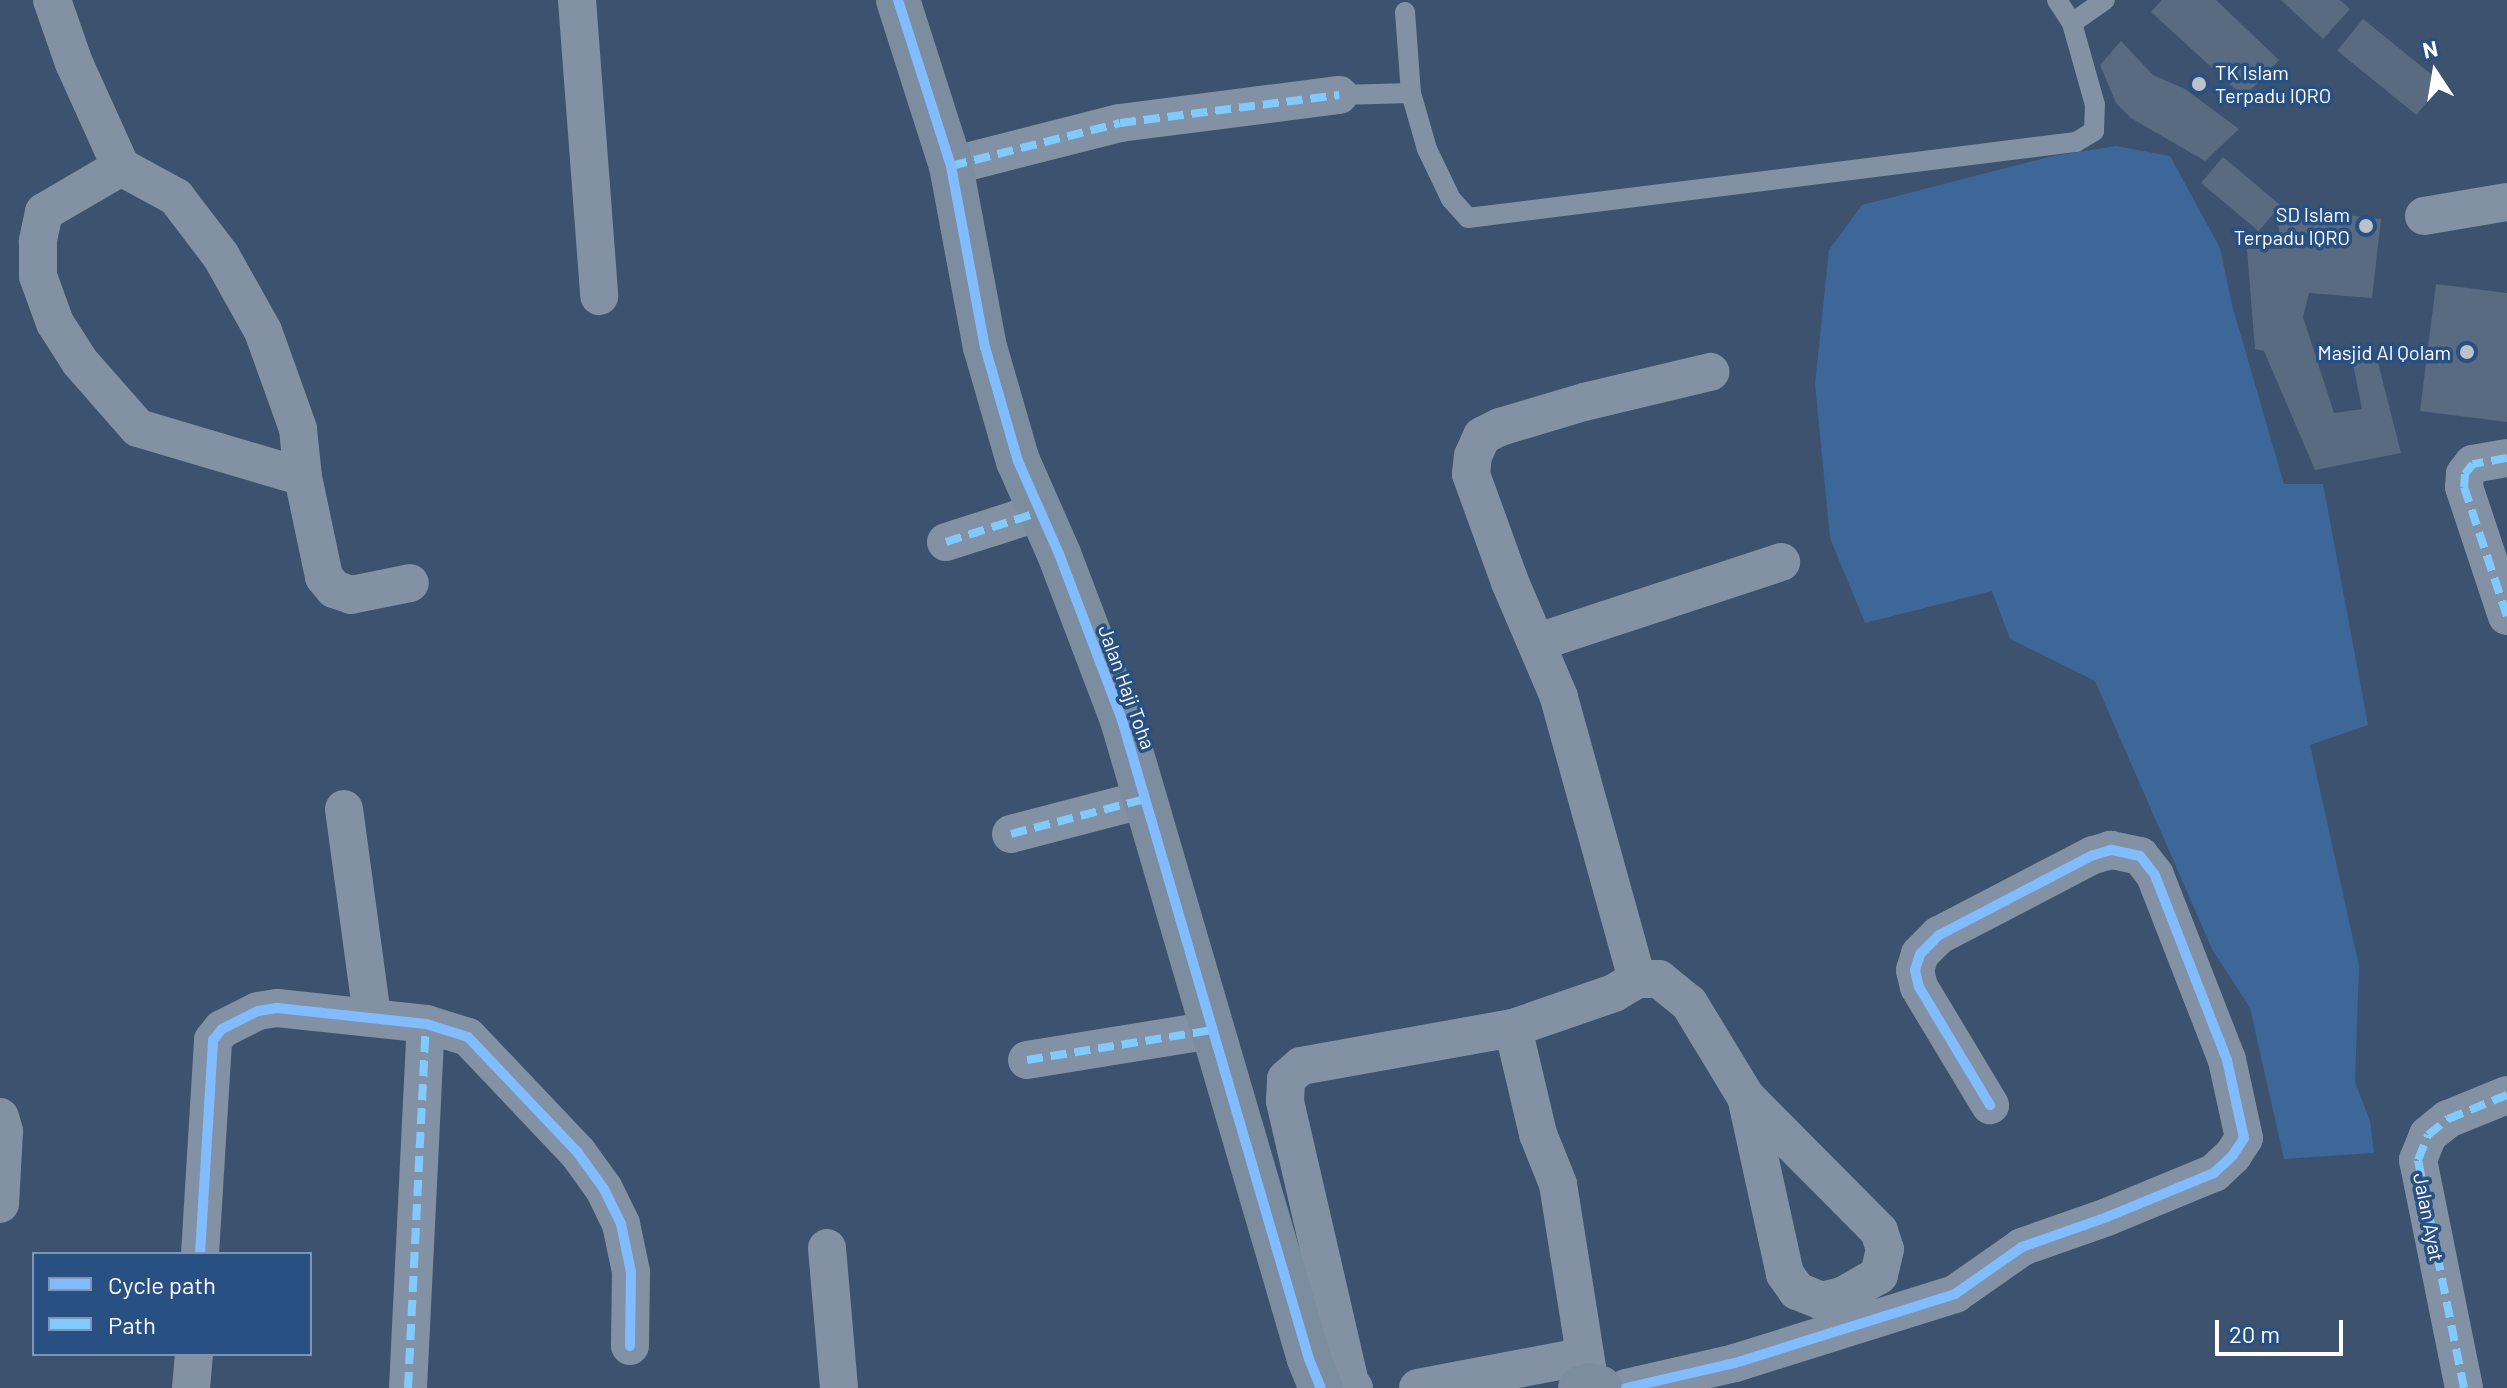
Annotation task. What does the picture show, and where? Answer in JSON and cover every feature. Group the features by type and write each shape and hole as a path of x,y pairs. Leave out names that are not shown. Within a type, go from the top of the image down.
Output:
{"street":[{"path":"52,0 74,63 121,167 176,197 221,256 263,331 298,429 303,477 324,577 334,589 351,595 410,583"},
{"path":"577,0 599,296"},
{"name":"Jalan Haji Toha","path":"898,0 951,166 985,347 1018,461 1122,720 1305,1344 1321,1388"},
{"path":"951,166 1120,123 1339,95"},
{"path":"121,167 44,212 38,241 38,276 55,323 80,362 138,428 303,477"},
{"path":"2424,216 2507,202"},
{"path":"1637,979 1559,697 1510,582 1471,474 1473,456 1482,436 1584,402 1710,372"},
{"path":"2507,458 2473,464 2465,474 2464,487 2507,616"},
{"path":"946,542 1040,512"},
{"path":"1538,642 1781,562"},
{"path":"1011,834 1145,799"},
{"path":"344,809 372,1017"},
{"path":"1418,1388 1596,1381 1735,1363 1955,1294 2022,1247 2107,1217 2214,1173 2233,1155 2244,1138 2227,1060 2155,875 2140,856 2111,850 2093,855 1939,935 1920,954 1915,970 1919,987 1990,1105"},
{"path":"1354,1388 1285,1101 1286,1079 1301,1066 1513,1028 1614,993 1637,979 1659,979 1689,1003 1746,1097 1879,1231 1885,1249 1879,1275 1845,1295 1822,1301 1797,1291 1785,1274 1746,1097"},
{"path":"200,1252 213,1040 222,1029 258,1011 277,1008 426,1024 468,1037 578,1153 604,1189 621,1224 631,1272 630,1346"},
{"path":"408,1388 426,1024"},
{"path":"1513,1028 1538,1134 1558,1184 1596,1381"},
{"path":"1027,1060 1212,1030"},
{"name":"Jalan Ayat","path":"2464,1388 2418,1160 2428,1135 2448,1119 2506,1102"},
{"path":"0,1117 4,1131 0,1204"},
{"path":"827,1248 839,1388"},
{"path":"191,1388 194,1356"}],"lane":[{"path":"1405,12 1411,93 1427,149 1451,199 1468,218 2076,142 2094,131 2095,105 2072,23 2057,0"},
{"path":"2072,23 2105,0"},
{"path":"1339,95 1411,93"}],"shaded area":[{"path":"2116,146 2170,156 2220,248 2232,305 2284,484 2323,484 2368,725 2310,745 2359,966 2355,1082 2370,1121 2374,1153 2284,1159 2250,1008 2212,949 2095,681 2010,639 1992,591 1865,623 1830,538 1815,384 1829,250 1862,205 2053,156"}],"building":[{"path":"2162,0 2216,0 2279,60 2244,97 2151,12"},
{"path":"2281,0 2340,0 2350,9 2323,39"},
{"path":"2363,19 2442,83 2416,115 2337,51"},
{"path":"2121,41 2153,75 2185,89 2239,129 2205,161 2131,118 2116,103 2100,65"},
{"path":"2223,157 2280,205 2259,231 2201,183"},
{"path":"2297,209 2381,219 2372,298 2309,293 2303,317 2334,413 2362,409 2352,359 2376,355 2401,453 2315,470 2264,351 2255,349 2247,249 2282,249 2278,223"},
{"name":"Masjid Al Qolam","path":"2436,284 2507,293 2507,422 2420,411"}],"marked path":[{"path":"951,166 1120,123 1339,95"},
{"path":"2507,458 2473,464 2465,474 2464,487 2507,616"},
{"path":"946,542 1040,512"},
{"path":"1011,834 1145,799"},
{"path":"408,1388 426,1024"},
{"path":"1027,1060 1212,1030"},
{"path":"2464,1388 2418,1160 2428,1135 2448,1119 2507,1095"}],"cycle path":[{"path":"898,0 951,166 985,347 1018,461 1059,554 1122,720 1309,1359 1321,1388"},
{"path":"1626,1388 1735,1363 1955,1294 2022,1247 2107,1217 2214,1173 2233,1155 2244,1138 2227,1060 2155,875 2140,856 2111,850 2093,855 1939,935 1920,954 1915,970 1919,987 1990,1105"},
{"path":"200,1252 213,1040 222,1029 258,1011 277,1008 426,1024 468,1037 578,1153 604,1189 621,1224 631,1272 630,1346"}],"place":[{"name":"TK Islam Terpadu IQRO","path":"2199,84"},
{"name":"SD Islam Terpadu IQRO","path":"2366,226"},
{"name":"Masjid Al Qolam","path":"2467,352"}]}
